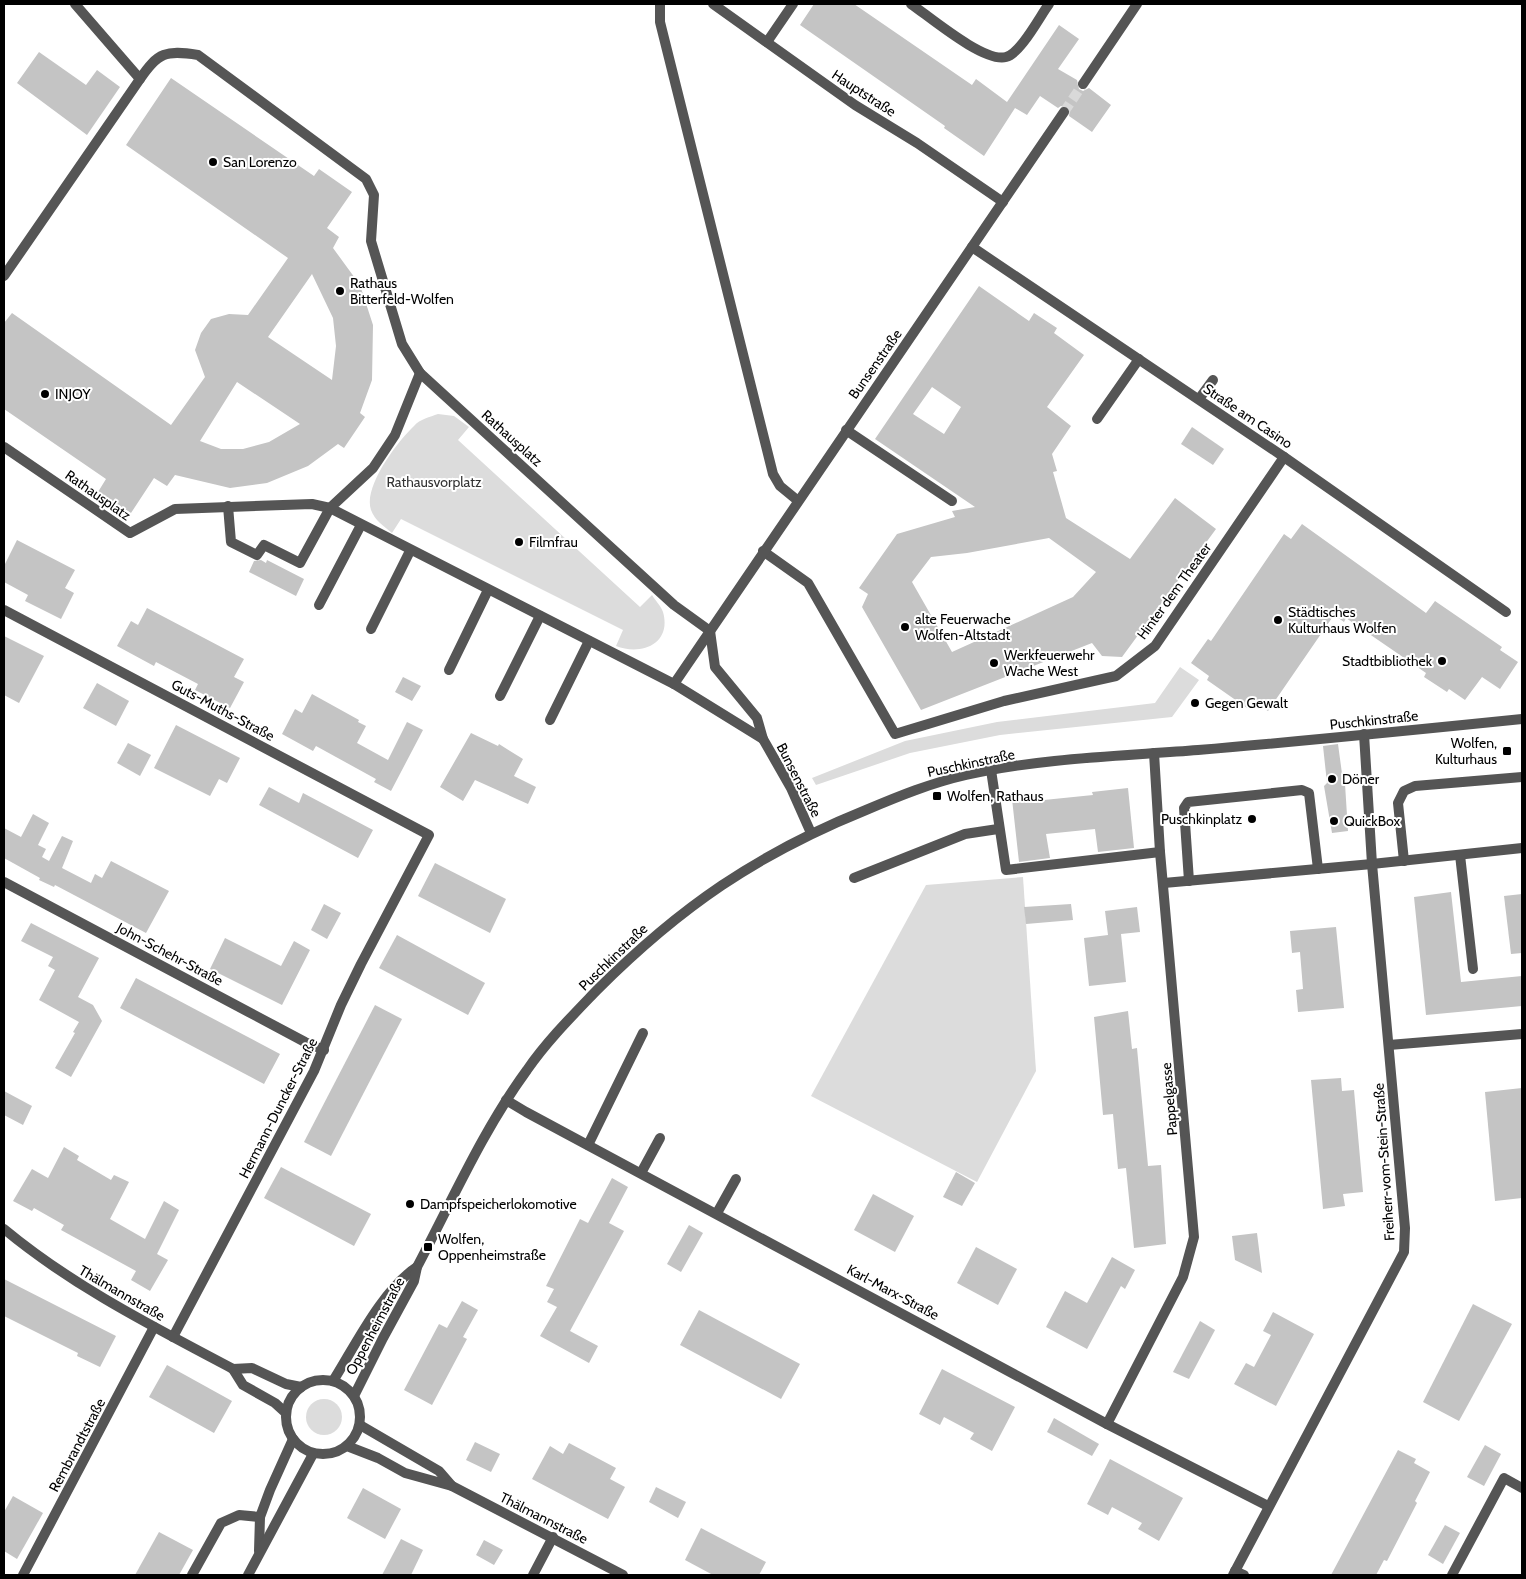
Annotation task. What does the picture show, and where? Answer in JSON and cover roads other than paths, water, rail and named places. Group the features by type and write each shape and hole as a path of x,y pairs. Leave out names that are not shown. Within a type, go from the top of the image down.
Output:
{"street":[{"path":"4,276 140,79 75,4"},
{"path":"660,4 660,22 773,474 780,486 797,500"},
{"name":"Hauptstraße","path":"714,4 855,105 918,143 1003,202"},
{"path":"767,42 794,4"},
{"path":"911,4 975,48 991,56 1007,57 1019,47 1049,4"},
{"path":"1083,84 1138,4"},
{"name":"Rathausplatz","path":"140,79 153,60 175,51 198,55 366,179 374,195 371,240 402,344 420,374 674,606 710,632"},
{"name":"Bunsenstraße","path":"763,739 674,684 797,500 1064,112"},
{"name":"Straße am Casino","path":"972,247 1284,457 1506,612"},
{"path":"1097,419 1139,359"},
{"path":"228,506 231,542 257,555 264,545 300,563 330,508 373,468 396,435 420,374"},
{"path":"1199,400 1213,380"},
{"path":"846,430 952,501"},
{"name":"Rathausplatz","path":"4,446 130,533 174,509 312,504 330,508 410,551 674,684"},
{"name":"Hinter dem Theater","path":"763,551 808,583 895,734 1004,701 1116,676 1155,646 1284,457"},
{"path":"319,606 361,524"},
{"path":"371,629 410,551"},
{"path":"449,670 488,590"},
{"name":"Guts-Muths-Straße","path":"4,610 429,835"},
{"path":"500,696 540,616"},
{"name":"Bunsenstraße","path":"710,632 715,667 757,718 763,739 791,788 811,833"},
{"path":"550,720 589,641"},
{"name":"Puschkinstraße","path":"506,1100 528,1067 582,1005 667,925 732,877 811,833 917,788 991,770 1522,719"},
{"name":"Freiherr-vom-Stein-Straße","path":"1237,1574 1268,1506 1404,1252 1405,1228 1372,864 1364,734"},
{"name":"Pappelgasse","path":"1107,1424 1183,1278 1194,1237 1160,852 1154,753"},
{"path":"991,770 998,829 1006,870 1160,852"},
{"path":"1404,861 1398,803 1404,792 1415,786 1522,777"},
{"path":"1190,881 1184,808 1188,802 1302,790 1309,793 1318,869"},
{"path":"854,878 965,834 998,829"},
{"name":"Hermann-Duncker-Straße","path":"173,1337 314,1072 357,973 429,835"},
{"path":"1164,883 1522,848"},
{"path":"1460,854 1473,969"},
{"name":"John-Schehr-Straße","path":"4,882 296,1037 324,1050"},
{"path":"588,1145 643,1033"},
{"path":"1389,1045 1522,1034"},
{"name":"Karl-Marx-Straße","path":"506,1100 1107,1424 1268,1506"},
{"name":"Oppenheimstraße","path":"354,1396 411,1288 417,1267 506,1100"},
{"path":"641,1173 660,1138"},
{"path":"717,1213 736,1178"},
{"name":"Thälmannstraße","path":"4,1229 62,1274 154,1327 234,1369 252,1368 286,1384 301,1387"},
{"name":"Oppenheimstraße","path":"333,1381 370,1319 406,1274 417,1267"},
{"name":"Rembrandtstraße","path":"23,1575 154,1327"},
{"name":"Thälmannstraße","path":"234,1369 243,1385 275,1403 286,1413"},
{"name":"Oppenheimstraße","path":"301,1387 316,1380 333,1381 345,1386 359,1405 360,1425"},
{"path":"301,1387 288,1403 286,1413 288,1431 302,1448 313,1454 328,1455 347,1446 353,1440 360,1425"},
{"name":"Thälmannstraße","path":"360,1425 439,1471 452,1486"},
{"path":"259,1554 260,1517 293,1439"},
{"name":"Thälmannstraße","path":"347,1446 378,1458 405,1473 452,1486 623,1575"},
{"path":"248,1575 313,1454"},
{"path":"1452,1575 1504,1478 1522,1488"},
{"path":"192,1575 221,1523 239,1515 260,1517"},
{"path":"533,1575 553,1537"}],"tunnel":[{"path":"1064,112 1083,84"}],"place":[{"name":"San Lorenzo","path":"213,162"},
{"name":"Rathaus Bitterfeld-Wolfen","path":"340,291"},
{"name":"INJOY","path":"45,394"},
{"name":"Filmfrau","path":"519,542"},
{"name":"Städtisches Kulturhaus Wolfen","path":"1278,620"},
{"name":"alte Feuerwache Wolfen-Altstadt","path":"905,627"},
{"name":"Stadtbibliothek","path":"1442,661"},
{"name":"Werkfeuerwehr Wache West","path":"994,663"},
{"name":"Gegen Gewalt","path":"1195,703"},
{"name":"Wolfen, Kulturhaus","path":"1507,751"},
{"name":"Döner","path":"1332,779"},
{"name":"Wolfen, Rathaus","path":"937,796"},
{"name":"Puschkinplatz","path":"1252,819"},
{"name":"QuickBox","path":"1334,821"},
{"name":"Dampfspeicherlokomotive","path":"410,1204"},
{"name":"Wolfen, Oppenheimstraße","path":"428,1247"}],"park label":[{"name":"Rathausvorplatz","path":"434,482"}]}
